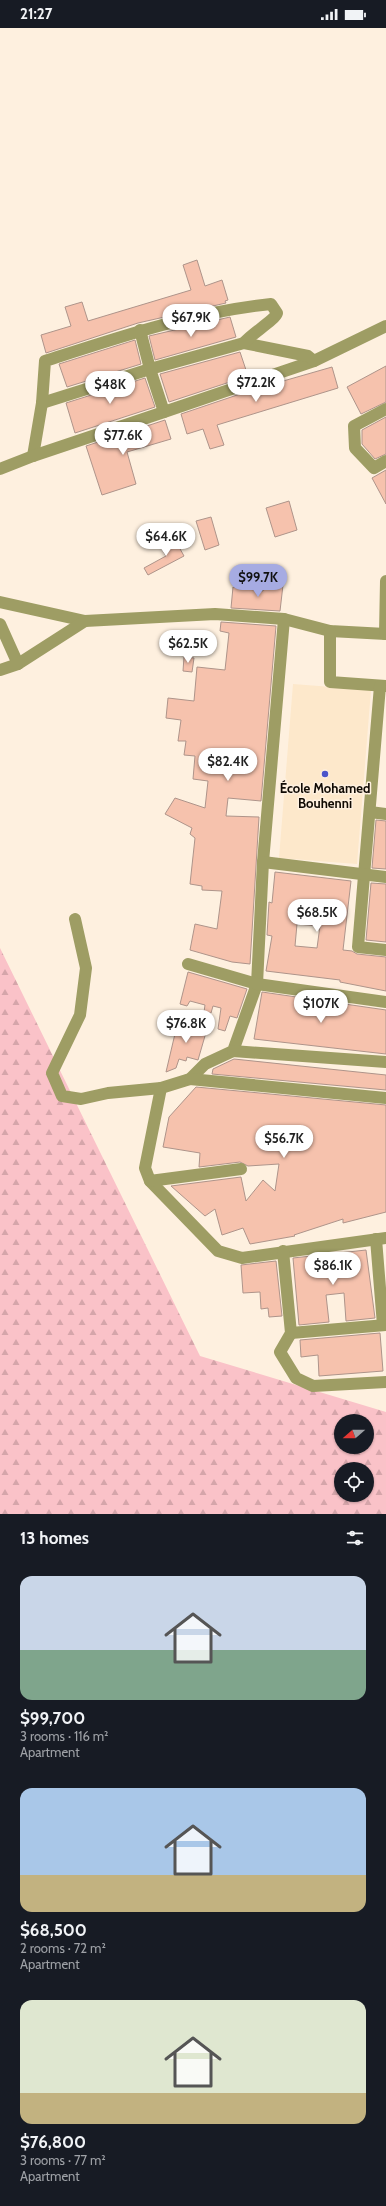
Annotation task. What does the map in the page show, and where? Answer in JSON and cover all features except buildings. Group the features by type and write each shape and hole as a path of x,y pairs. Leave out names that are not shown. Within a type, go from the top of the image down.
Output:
{"street":[{"path":"33,456 42,403 45,361 140,330 242,307 271,304 277,313 276,318 253,333 244,343"},
{"path":"0,469 33,456 314,361 386,326"},
{"path":"140,330 150,369 164,412"},
{"path":"42,403 150,369 244,343 308,356 314,361"},
{"path":"386,409 354,426 355,448 374,468 386,461"},
{"path":"0,602 85,621 215,614 284,619 330,631 385,634 386,581"},
{"path":"233,1051 257,984 263,862 284,619"},
{"path":"0,670 18,664 85,621"},
{"path":"0,624 18,664"},
{"path":"330,631 330,682 383,686 358,947 386,950"},
{"path":"370,812 386,814"},
{"path":"263,862 386,877"},
{"path":"75,919 86,968 80,1015 52,1074 62,1096 81,1099 108,1094 161,1088 190,1079 386,1098"},
{"path":"188,964 257,984 386,1002"},
{"path":"190,1079 205,1064 233,1051 386,1062"},
{"path":"161,1088 145,1168 150,1181 218,1251 242,1258 381,1238 384,1325 291,1333"},
{"path":"150,1181 241,1169"},
{"path":"283,1251 291,1333 280,1352 296,1378 313,1386 386,1382"}],"shaded area":[{"name":"École Mohamed Bouhenni","path":"293,684 371,690 357,864 279,858"}],"green space":[{"path":"0,948 200,1356 386,1412 386,1514 0,1514"}],"place":[{"name":"École Mohamed Bouhenni","path":"325,774"}]}
